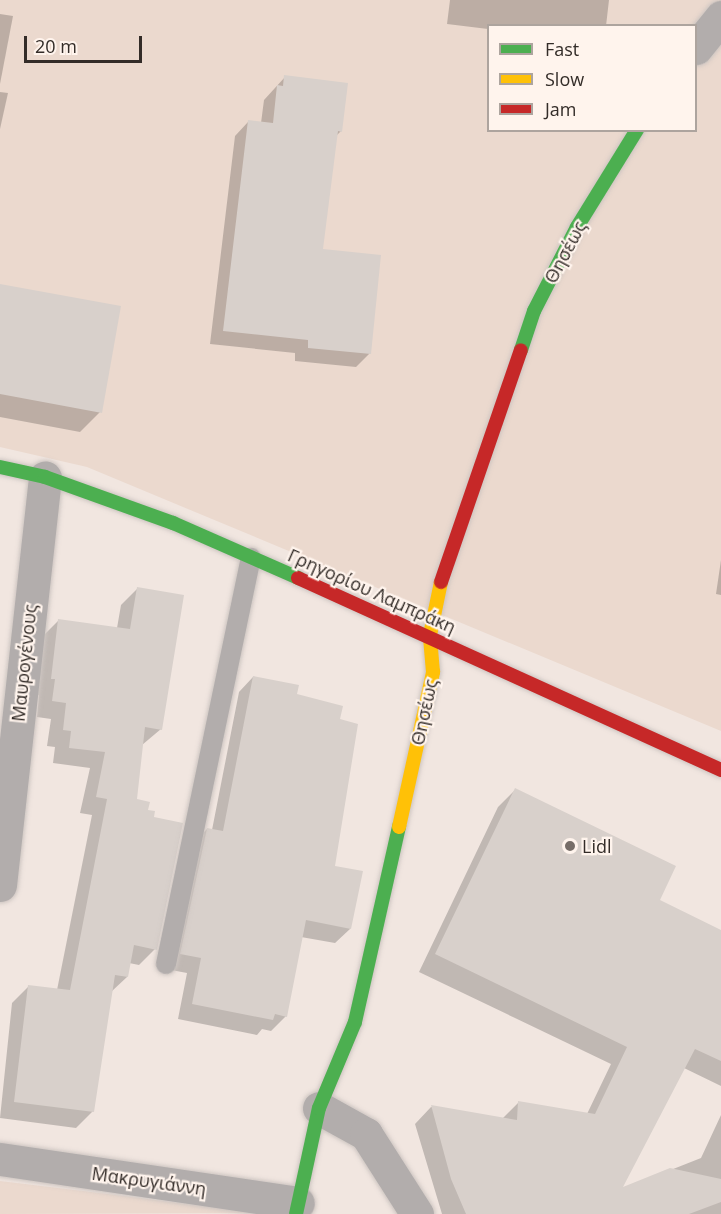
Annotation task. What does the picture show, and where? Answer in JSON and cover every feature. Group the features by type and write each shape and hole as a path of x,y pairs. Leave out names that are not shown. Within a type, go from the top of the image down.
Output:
{"street":[{"path":"697,47 721,17"},
{"name":"Θησέως","path":"297,1209 319,1108 355,1022 433,672 430,635 435,599 534,311 577,227 636,132"},
{"name":"Γρηγορίου Λαμπράκη","path":"0,467 45,477 173,523 430,635 721,770"},
{"name":"Μαυρογένους","path":"0,885 45,477"},
{"path":"319,1108 366,1134 417,1214"},
{"name":"Μακρυγιάννη","path":"0,1159 297,1209"}],"lane":[{"path":"166,964 251,558"}],"shaded area":[{"path":"0,0 721,0 721,731 87,467 0,447"},
{"path":"0,1181 116,1195 258,1213 0,1214"}],"building":[{"path":"284,75 348,83 342,132 338,131 323,249 381,255 371,354 308,348 308,340 223,331 248,120 273,123 277,85 283,86"},
{"path":"0,284 121,306 102,413 0,394"},
{"path":"137,587 184,595 162,730 145,727 137,799 150,802 148,810 155,811 154,817 183,823 157,950 134,945 128,977 115,975 94,1112 14,1102 28,985 70,990 107,799 96,797 105,752 69,748 71,731 63,730 66,703 52,701 55,679 51,679 58,619 130,629"},
{"path":"253,676 299,685 297,694 343,706 340,719 358,724 335,866 363,871 351,929 306,920 287,1017 275,1014 273,1020 192,1004 201,958 180,954 207,828 223,831"},
{"path":"515,788 676,866 660,900 721,930 721,1061 695,1049 623,1187 670,1168 721,1179 721,1202 689,1214 466,1214 451,1179 431,1105 517,1120 518,1101 595,1114 627,1047 435,954"}],"traffic: fast":[{"path":"521,350 534,311 577,227 636,132"},
{"path":"0,467 45,477 173,523 298,578"},
{"path":"296,1214 319,1108 355,1022 399,827"}],"traffic: slow":[{"path":"399,827 433,672 430,635 441,582"}],"traffic: jam":[{"path":"441,582 521,350"},
{"path":"298,578 721,770"}],"place":[{"name":"Lidl","path":"570,846"}]}
